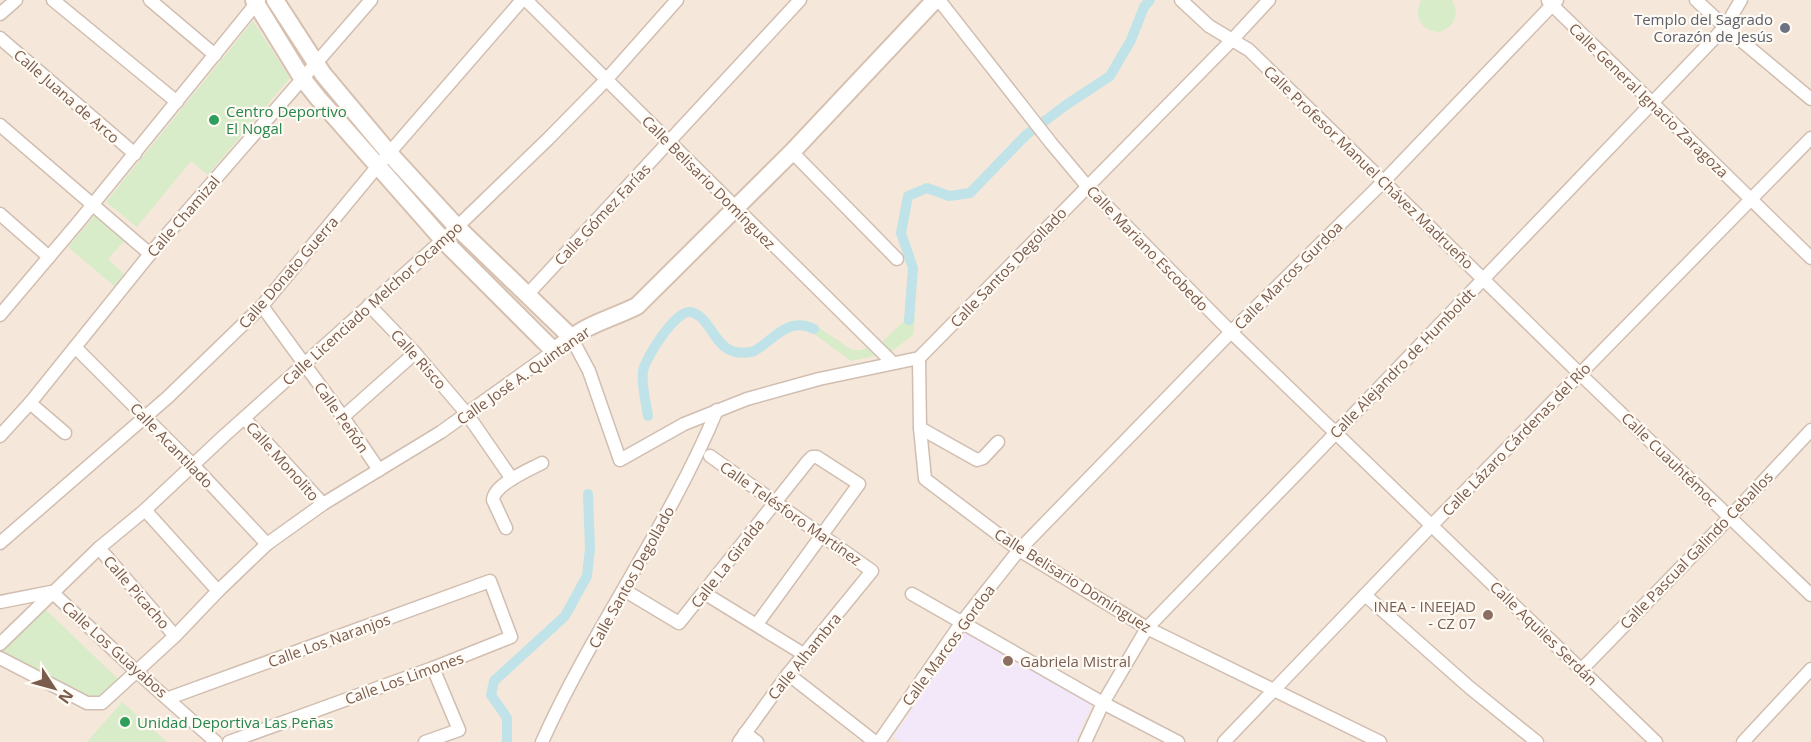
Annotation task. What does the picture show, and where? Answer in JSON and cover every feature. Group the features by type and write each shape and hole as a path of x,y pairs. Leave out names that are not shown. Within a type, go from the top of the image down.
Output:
{"street":[{"path":"0,14 16,0"},
{"path":"53,0 177,102"},
{"path":"150,0 215,55"},
{"path":"275,0 315,63 389,153 457,226 571,337 589,371 620,460 684,424 747,399 819,379 919,358"},
{"name":"Calle Chamizal","path":"0,436 30,403 150,254 371,0"},
{"name":"Calle Belisario Domínguez","path":"524,0 893,363"},
{"name":"Calle Donato Guerra","path":"0,543 168,397 262,306 377,167 524,0"},
{"name":"Calle Licenciado Melchor Ocampo","path":"0,644 99,548 145,510 369,304 443,240 606,80 677,0"},
{"name":"Calle Gómez Farías","path":"527,295 800,0"},
{"name":"Calle Mariano Escobedo","path":"937,0 1088,186 1231,332 1432,525"},
{"name":"Calle José A. Quintanar","path":"0,658 87,703 102,703 175,636 267,544 323,504 467,414 571,337 637,306 792,152 937,0"},
{"name":"Calle Profesor Manuel Chávez Madrueño","path":"1181,0 1209,26 1249,50 1580,374"},
{"name":"Calle Santos Degollado","path":"919,358 1269,0"},
{"path":"1696,0 1811,99"},
{"name":"Calle Alejandro de Humboldt","path":"1085,742 1103,703 1146,628 1725,27 1741,0"},
{"path":"2,308 93,205 257,1 302,78 377,167 443,240 554,351"},
{"name":"Calle General Ignacio Zaragoza","path":"1552,2 1811,258"},
{"name":"Calle Marcos Gurdoa","path":"1019,550 1231,332 1383,182 1552,2"},
{"name":"Calle Juana de Arco","path":"0,38 135,154"},
{"path":"0,125 150,254"},
{"name":"Calle Lázaro Cárdenas del Río","path":"1224,742 1432,525 1811,138"},
{"path":"792,152 897,259"},
{"path":"0,214 49,257"},
{"name":"Calle Risco","path":"369,304 467,414 512,479"},
{"name":"Calle Peñón","path":"262,306 379,470"},
{"name":"Calle Acantilado","path":"75,347 145,416 267,544"},
{"path":"343,417 415,353"},
{"name":"Calle Belisario Domínguez","path":"919,358 920,428 925,478 1019,550 1146,628 1380,742"},
{"name":"Calle Cuauhtémoc","path":"1580,374 1811,596"},
{"path":"30,403 65,433"},
{"name":"Calle Santos Degollado","path":"543,742 597,637 700,450 717,410"},
{"name":"Calle Monolito","path":"244,418 323,504"},
{"path":"920,428 978,460 983,458 998,441"},
{"name":"Calle Pascual Galindo Ceballos","path":"1581,669 1730,517 1811,430"},
{"name":"Calle Telésforo Martínez","path":"710,456 872,571"},
{"name":"Calle La Giralda","path":"624,590 679,623 808,461 817,457 859,484 822,535"},
{"path":"506,528 493,500 493,495 512,479 542,464"},
{"path":"145,510 218,591"},
{"name":"Calle Aquiles Serdán","path":"1432,525 1656,742"},
{"path":"757,624 822,535"},
{"name":"Calle Picacho","path":"99,548 175,636"},
{"name":"Calle Marcos Gordoa","path":"877,742 962,622 1019,550"},
{"name":"Calle Alhambra","path":"742,737 788,674 872,571"},
{"name":"Calle Los Naranjos","path":"169,699 490,581 511,637"},
{"name":"Calle Los Guayabos","path":"0,602 52,592 216,742"},
{"path":"704,593 805,654"},
{"path":"912,594 1103,703 1178,742"},
{"path":"1365,595 1469,687 1537,742"},
{"name":"Calle Los Limones","path":"229,742 433,668 511,637"},
{"path":"425,742 459,730 433,668"},
{"path":"1743,742 1811,669"},
{"path":"788,674 877,742"},
{"path":"742,737 757,742"}],"shaded area":[{"path":"0,0 1811,0 1811,742 0,742"},
{"path":"963,631 1093,704 1075,742 901,742 893,737"}],"green space":[{"path":"1421,0 1452,0 1456,10 1455,19 1440,32 1428,29 1418,17"},
{"name":"Centro Deportivo El Nogal","path":"253,21 290,78 208,175 191,161 137,227 106,202"},
{"path":"95,215 125,240 108,259 124,274 114,286 68,247"},
{"path":"907,318 915,318 913,335 891,352 887,351 880,344"},
{"path":"818,327 852,350 863,350 866,347 875,356 851,361 814,334"},
{"path":"44,608 118,679 93,705 0,654"},
{"name":"Unidad Deportiva Las Peñas","path":"122,702 167,742 87,742"}],"waterway":[{"path":"909,320 913,268 901,233 908,196 927,188 949,196 970,193 1026,135 1110,76 1131,40 1144,7 1150,0"},
{"path":"648,416 643,382 645,365 662,336 684,313 690,312 698,315 721,343 728,349 738,352 755,351 792,326 799,325 814,329"},
{"path":"507,742 507,718 491,695 494,681 565,616 587,576 590,548 588,494"}],"place":[{"name":"Templo del Sagrado Corazón de Jesús","path":"1785,28"},
{"name":"Centro Deportivo El Nogal","path":"214,120"},
{"name":"INEA - INEEJAD - CZ 07","path":"1488,615"},
{"name":"Gabriela Mistral","path":"1008,661"},
{"name":"Unidad Deportiva Las Peñas","path":"125,722"}]}
